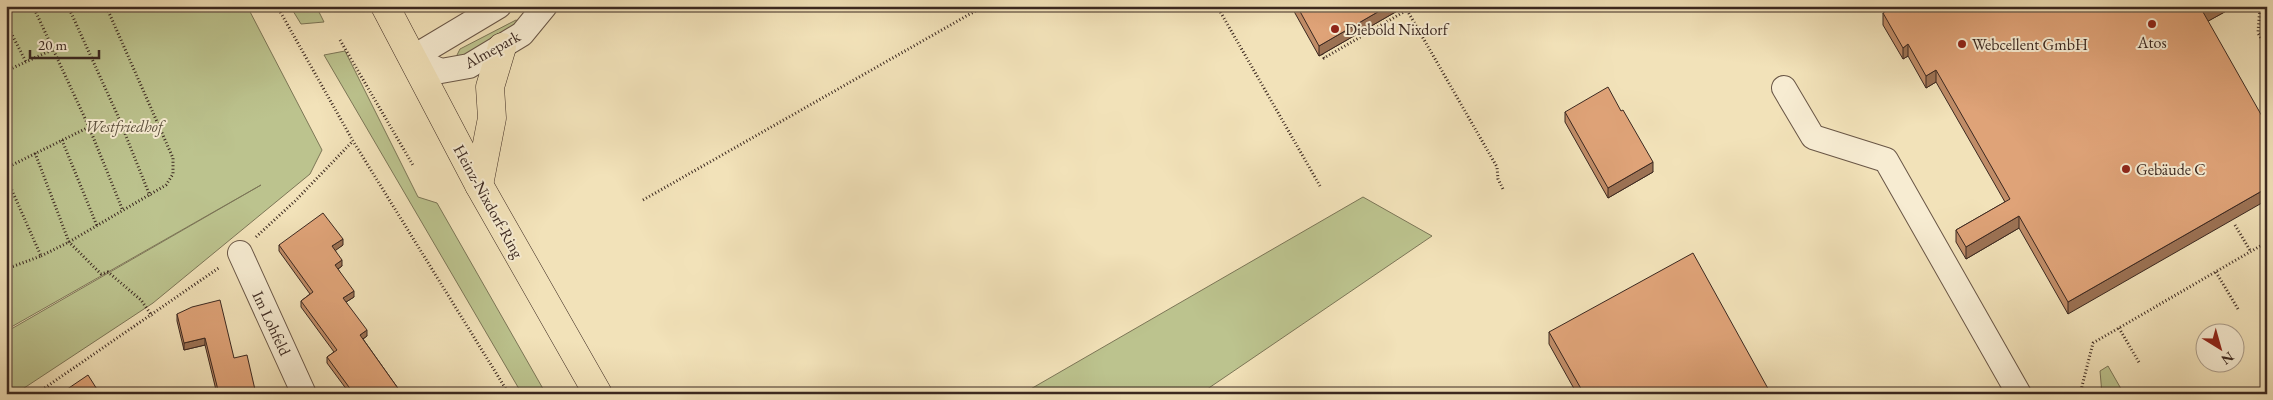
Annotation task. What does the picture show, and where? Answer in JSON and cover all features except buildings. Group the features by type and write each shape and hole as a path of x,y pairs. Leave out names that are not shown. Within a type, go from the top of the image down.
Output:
{"main road":[{"name":"Heinz-Nixdorf-Ring","path":"385,6 479,185 598,394"},
{"path":"479,185 492,118 490,87 502,47"}],"street":[{"name":"Almepark","path":"412,58 499,6"},
{"name":"Almepark","path":"412,58 441,71 469,66 522,34 545,6"},
{"path":"1784,88 1813,137 1886,160 2019,394"},
{"name":"Im Lohfeld","path":"240,253 304,394"}],"path":[{"path":"33,6 90,127 123,211"},
{"path":"68,6 117,114 150,196"},
{"path":"6,260 8,268 41,256 69,242 150,196 166,185 173,174 173,158 106,6"},
{"path":"277,6 353,141 509,394"},
{"path":"643,200 984,6"},
{"path":"1217,6 1320,186"},
{"path":"1322,54 1324,58 1414,6"},
{"path":"2260,6 2258,33 2267,48"},
{"path":"1408,10 1497,167 1498,179 1504,191"},
{"path":"6,23 26,62"},
{"path":"340,40 414,167"},
{"path":"6,71 54,48"},
{"path":"6,168 90,127"},
{"path":"62,140 97,226"},
{"path":"36,394 152,316 240,253 295,201 353,141"},
{"path":"35,153 69,242 101,274 108,272 141,300 152,316"},
{"path":"6,177 41,256"},
{"path":"2235,225 2251,252"},
{"path":"2080,394 2093,343 2267,242"},
{"path":"2216,272 2238,308"},
{"path":"2119,328 2140,364"}],"green space":[{"name":"Westfriedhof","path":"6,6 247,6 322,150 310,174 153,303 15,394 6,394 6,332 261,185 6,330"},
{"path":"290,6 316,6 324,22 301,24"},
{"path":"516,20 518,24 459,58 457,55 460,49"},
{"path":"345,51 418,197 437,203 546,394 522,394 324,55"},
{"path":"1363,197 1432,236 1200,394 1022,394"},
{"path":"2108,366 2124,394 2102,394 2100,371"}],"place":[{"name":"Atos","path":"2152,24"},
{"name":"Diebold Nixdorf","path":"1335,29"},
{"name":"Webcellent GmbH","path":"1962,44"},
{"name":"Gebäude C","path":"2126,169"}]}
